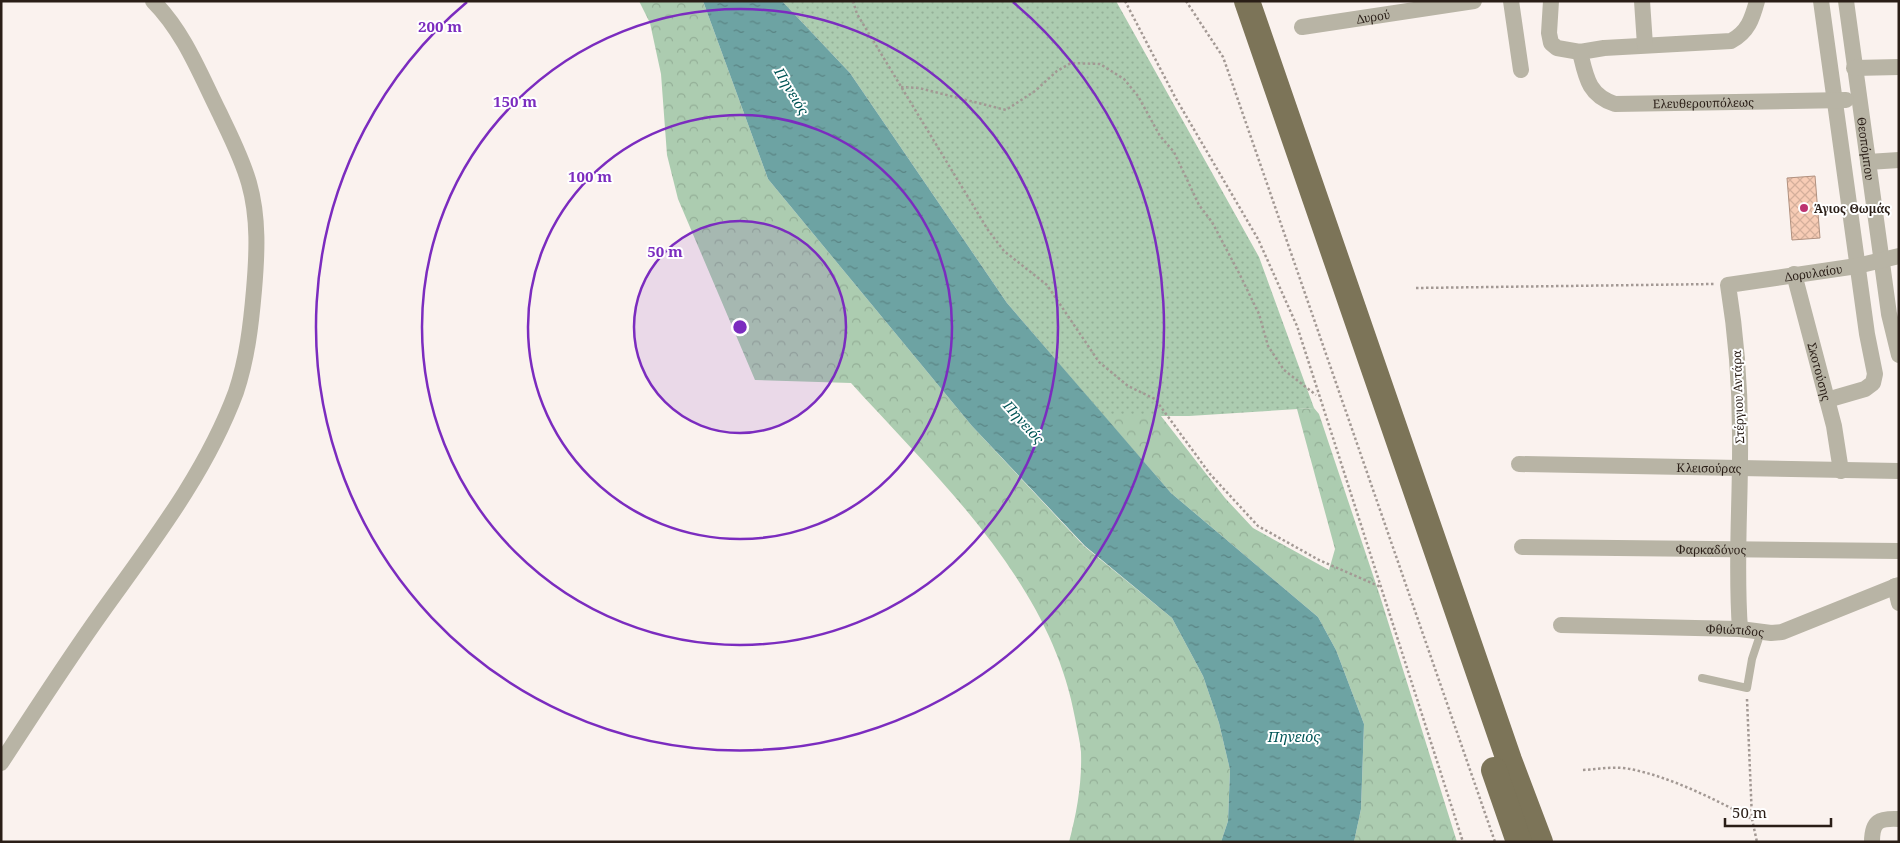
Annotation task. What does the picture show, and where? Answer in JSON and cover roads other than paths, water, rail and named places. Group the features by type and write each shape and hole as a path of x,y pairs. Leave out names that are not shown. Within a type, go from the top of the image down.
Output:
{"highway":[{"path":"1228,1 1519,842"},
{"path":"1247,1 1509,760 1540,842"}],"street":[{"path":"1,763 78,645 170,517 202,465 216,439 236,391 249,341 257,265 256,223 249,184 239,154 199,67 163,11 153,1"},
{"name":"Δυρού","path":"1302,27 1411,6 1474,1"},
{"path":"1511,1 1520,70"},
{"path":"1551,1 1549,33 1551,43 1557,48 1580,52 1645,45 1730,41 1749,27 1758,1"},
{"path":"1642,1 1645,45"},
{"path":"1821,1 1857,266 1875,374 1873,383 1865,389 1827,400"},
{"name":"Θεοπόμπου","path":"1846,1 1889,314 1897,349"},
{"name":"Ελευθερουπόλεως","path":"1580,52 1588,85 1605,101 1615,104 1835,101 1858,99"},
{"path":"1854,68 1899,67"},
{"path":"1868,162 1899,160"},
{"name":"Δορυλαίου","path":"1728,285 1857,266 1899,256"},
{"name":"Σκοτούσης","path":"1794,274 1834,426 1841,471"},
{"name":"Στέργιου Αντάρα","path":"1728,285 1738,378 1740,470 1737,548 1740,629"},
{"path":"1870,349 1897,349"},
{"name":"Κλεισούρας","path":"1519,464 1740,470 1899,471"},
{"name":"Φαρκαδόνος","path":"1522,547 1899,551"},
{"path":"1897,585 1899,603"},
{"name":"Φθιώτιδος","path":"1562,625 1740,629 1782,632 1897,585"},
{"path":"1872,842 1872,829 1876,823 1886,819 1899,819"}],"lane":[{"path":"1702,678 1747,688 1752,659 1761,632"}],"water":[{"name":"Πηνειός","path":"703,1 782,1 850,73 1007,303 1171,493 1318,617 1336,650 1364,724 1361,809 1354,842 1221,842 1228,821 1230,770 1219,723 1203,676 1172,618 1085,546 972,426 768,179"}],"place":[{"name":"Άγιος Θωμάς","path":"1804,208"}]}
